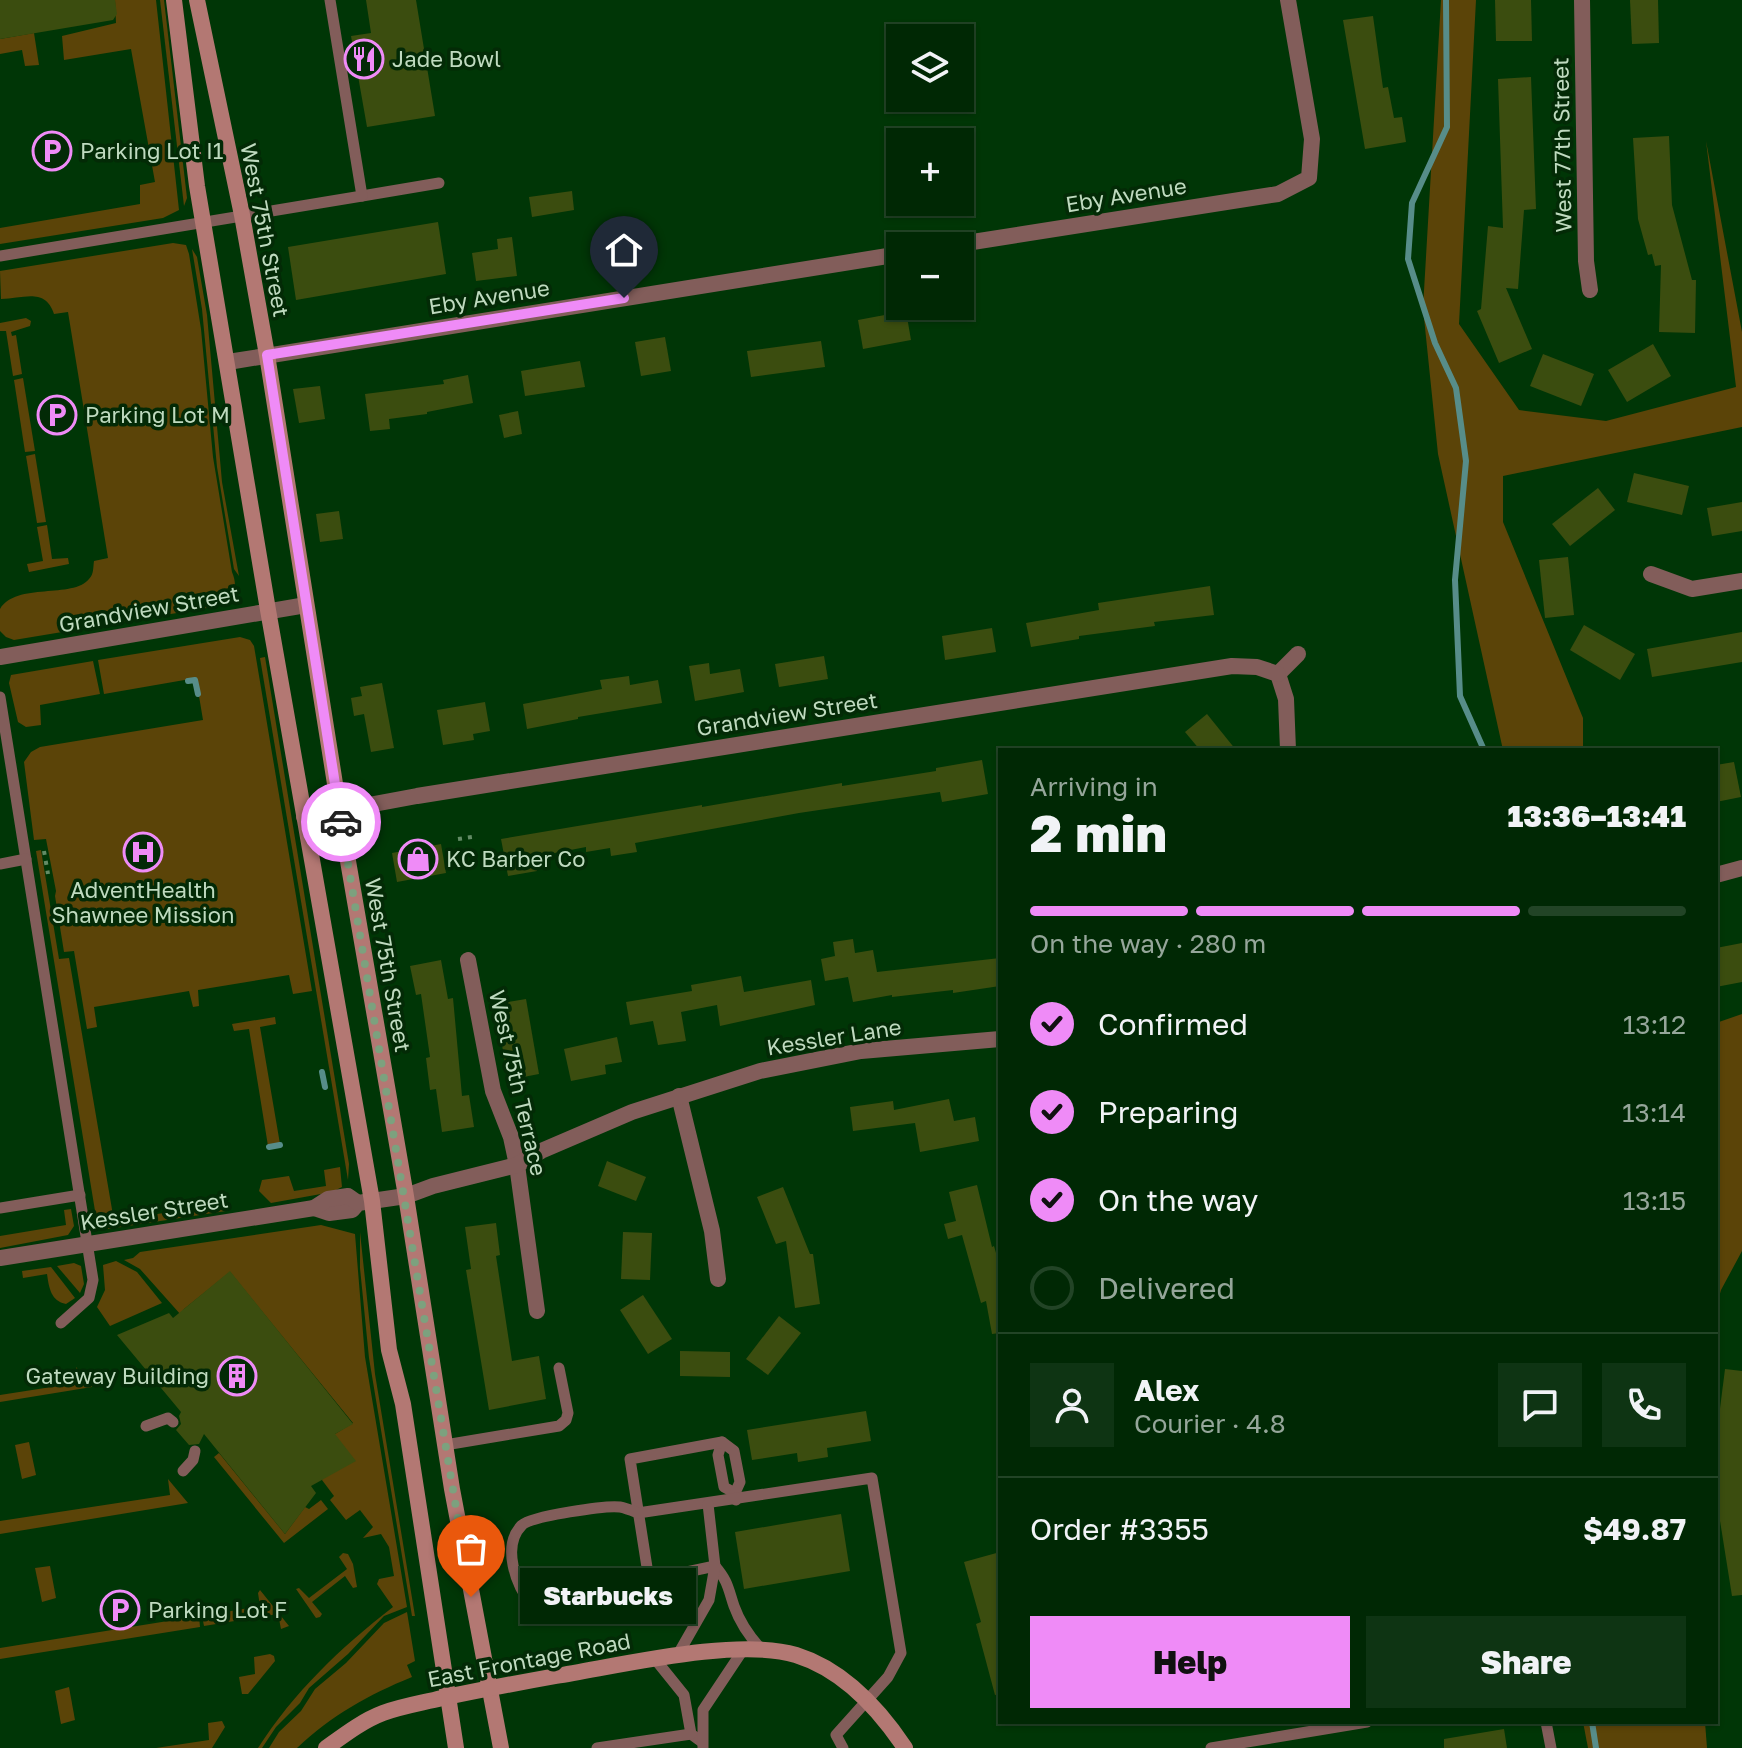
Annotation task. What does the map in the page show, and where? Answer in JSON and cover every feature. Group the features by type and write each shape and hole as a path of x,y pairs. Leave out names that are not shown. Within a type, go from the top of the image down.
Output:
{"main road":[{"path":"174,0 197,186 304,817 389,1350 403,1404 456,1748"},
{"name":"West 75th Street","path":"197,0 242,215 267,355 445,1445 501,1748"},
{"name":"East Frontage Road","path":"326,1748 382,1713 488,1688 655,1659 761,1649 797,1655 833,1673 884,1716 905,1748"}],"street":[{"name":"Eby Avenue","path":"974,242 1278,194 1309,178 1312,139 1288,0"},
{"name":"West 77th Street","path":"1582,0 1586,261 1590,290"},
{"name":"Eby Avenue","path":"228,362 886,256"},
{"path":"1651,574 1692,589 1742,581"},
{"name":"Grandview Street","path":"0,657 306,605"},
{"path":"1288,748 1286,699 1278,674 1298,654"},
{"name":"Grandview Street","path":"304,817 1232,666 1257,667 1278,674"},
{"path":"1718,874 1742,868"},
{"name":"West 75th Terrace","path":"468,960 493,1091 511,1137 517,1165 537,1311"},
{"name":"Kessler Lane","path":"365,1202 406,1196 517,1165 541,1151 632,1112 760,1071 861,1051 998,1039"},
{"path":"679,1096 712,1231 718,1279"},
{"name":"Kessler Street","path":"0,1258 314,1208 329,1213 341,1212 365,1202"}],"lane":[{"path":"330,0 362,196"},
{"path":"0,256 439,183"},
{"path":"0,697 93,1289 89,1298 61,1323"},
{"path":"0,864 26,859"},
{"path":"0,1208 80,1195"},
{"path":"445,1445 559,1426 568,1413 559,1368"},
{"path":"146,1426 168,1418 173,1422"},
{"path":"649,1580 630,1459 722,1442 734,1451 740,1482 735,1497"},
{"path":"183,1471 193,1460 195,1451"},
{"path":"715,1566 649,1580 606,1601 532,1605 519,1589 513,1566 513,1540 523,1524 546,1516 619,1506 638,1513 872,1478 901,1653 888,1677 836,1735 843,1748"},
{"path":"677,1656 709,1600 715,1566 708,1504"},
{"path":"715,1566 727,1580 734,1606 748,1634 761,1649"},
{"path":"703,1745 703,1710 743,1650"},
{"path":"655,1659 684,1695 691,1734 703,1745"},
{"path":"1211,1748 1355,1724"},
{"path":"1546,1724 1551,1748"},
{"path":"597,1748 691,1734"}],"path":[{"path":"458,839 472,837"},
{"path":"44,851 48,874"}],"shaded area":[{"path":"115,0 156,0 179,210 163,218 0,244 0,228 140,204 140,185 155,182 131,49 64,60 62,36 116,23"},
{"path":"160,0 164,0 187,198 184,206"},
{"path":"1441,0 1476,0 1459,324 1519,410 1606,421 1736,387 1706,141 1742,332 1742,427 1503,476 1503,522 1583,718 1583,748 1503,748 1438,454 1423,308"},
{"path":"34,33 39,65 25,66 22,50 0,54 0,39"},
{"path":"173,243 186,245 189,254 201,329 213,457 234,590 229,598 213,607 14,640 6,637 0,631 0,609 8,601 31,593 81,585 92,575 94,561 108,558 68,312 54,314 45,300 39,297 1,299 0,271"},
{"path":"192,249 197,257 207,315 222,482 239,576 234,569 217,467 202,309"},
{"path":"26,318 31,321 30,326 11,332 12,336 16,335 22,374 13,376 6,331 0,331 0,323"},
{"path":"23,378 35,451 25,452 14,380"},
{"path":"35,454 46,522 37,523 26,456"},
{"path":"47,525 52,559 68,558 69,564 29,572 27,564 43,561 37,527"},
{"path":"240,637 250,640 254,646 312,991 293,994 289,975 198,990 199,1006 193,1007 189,991 94,1007 97,1027 87,1029 74,951 64,952 46,839 34,840 24,762 31,752 40,747 203,720 196,678 104,694 98,660"},
{"path":"265,657 349,1164 348,1180 260,658"},
{"path":"93,661 100,694 40,705 41,725 26,727 18,722 9,683 11,675"},
{"path":"41,850 59,959 69,958 114,1221 225,1203 226,1211 108,1229 97,1223 36,851"},
{"path":"1742,1014 1742,1251 1718,1301 1718,1022"},
{"path":"275,1017 276,1024 260,1027 280,1144 268,1146 249,1029 234,1031 232,1024"},
{"path":"340,1167 342,1187 332,1192 271,1203 259,1191 262,1180 289,1176 294,1191 326,1186 324,1170"},
{"path":"71,1209 74,1226 68,1235 0,1248 0,1236 66,1225 64,1210"},
{"path":"321,1225 355,1234 365,1357 407,1607 384,1616 348,1654 309,1688 262,1748 258,1748 287,1708 319,1672 393,1607 377,1584 379,1579 394,1576 389,1547 381,1534 363,1538 373,1527 360,1510 346,1520 330,1500 334,1496 322,1480 335,1434 353,1423 230,1272 184,1309 181,1315 140,1269 124,1260 140,1252"},
{"path":"360,1232 375,1374 415,1616 412,1616 369,1358 360,1268"},
{"path":"116,1261 137,1272 162,1303 110,1326 97,1307 105,1290 103,1265"},
{"path":"74,1263 81,1266 84,1284 80,1293 57,1266"},
{"path":"51,1267 75,1298 66,1304 54,1297 47,1274 23,1278 22,1271"},
{"path":"76,1367 92,1387 0,1402 0,1395 77,1383"},
{"path":"29,1442 36,1475 22,1479 15,1445"},
{"path":"219,1453 285,1534 305,1507 309,1509 321,1500 328,1509 284,1543 214,1457"},
{"path":"168,1479 188,1503 0,1534 0,1521 170,1495"},
{"path":"343,1553 348,1554 353,1564 357,1587 353,1588 345,1576 312,1602 322,1614 316,1618 296,1589 299,1588 309,1598 347,1569 339,1557"},
{"path":"50,1566 56,1598 42,1602 35,1568"},
{"path":"260,1590 289,1626 281,1629 278,1614 204,1626 202,1616 260,1606"},
{"path":"407,1612 415,1661 407,1665 412,1677 351,1707 297,1748 269,1748 279,1732 301,1711 315,1689 346,1663 384,1623"},
{"path":"199,1616 200,1627 0,1659 0,1648"},
{"path":"270,1654 275,1661 248,1694 242,1694 239,1677 255,1674 254,1657"},
{"path":"69,1687 75,1720 61,1724 55,1691"},
{"path":"222,1721 225,1727 212,1748 156,1748 209,1740 208,1723"},
{"path":"1583,1724 1705,1724 1707,1748 1588,1748"}],"building":[{"path":"0,0 115,0 117,14 113,20 0,39"},
{"path":"366,0 416,0 435,116 367,127 351,36 371,33"},
{"path":"1495,0 1531,0 1532,41 1496,41"},
{"path":"1630,0 1658,0 1659,43 1632,44"},
{"path":"1373,16 1383,88 1388,87 1394,118 1402,117 1406,142 1365,149 1343,20"},
{"path":"1531,77 1536,209 1524,210 1518,289 1506,288 1532,349 1499,363 1477,311 1481,309 1488,226 1503,228 1498,79"},
{"path":"1669,136 1672,205 1692,280 1696,280 1695,333 1659,332 1661,265 1655,266 1652,254 1648,255 1638,219 1633,138"},
{"path":"572,191 574,210 532,217 529,197"},
{"path":"438,222 446,274 296,300 288,247"},
{"path":"621,230 625,260 604,262 600,233"},
{"path":"512,237 517,276 476,281 472,253 498,249 497,239"},
{"path":"886,315 886,320 908,320 911,340 863,349 858,320"},
{"path":"665,337 671,371 641,376 635,342"},
{"path":"821,341 825,367 751,377 747,351"},
{"path":"1653,344 1671,376 1627,402 1608,370"},
{"path":"1543,354 1594,374 1581,406 1530,386"},
{"path":"580,361 585,387 525,396 521,371"},
{"path":"468,375 473,403 389,419 390,429 370,431 365,394 444,384 443,380"},
{"path":"320,386 325,419 299,423 293,389"},
{"path":"518,411 522,434 504,438 499,415"},
{"path":"1634,473 1689,486 1682,515 1627,502"},
{"path":"1598,488 1615,510 1570,546 1552,524"},
{"path":"1742,502 1742,531 1712,536 1707,508"},
{"path":"339,511 343,539 320,542 316,514"},
{"path":"1568,557 1574,615 1545,618 1539,560"},
{"path":"1210,586 1214,615 1154,622 1155,626 1079,636 1079,639 1031,647 1026,623 1099,610 1098,603"},
{"path":"1584,625 1635,654 1620,680 1570,650"},
{"path":"992,628 996,652 945,660 942,636"},
{"path":"1742,632 1742,662 1652,677 1647,649"},
{"path":"824,656 828,679 779,687 775,664"},
{"path":"709,663 710,674 740,669 744,692 695,701 689,666"},
{"path":"629,676 630,685 658,680 662,703 527,729 523,704 602,689 600,680"},
{"path":"382,683 394,748 371,752 364,714 354,716 351,698 362,696 360,687"},
{"path":"485,702 490,731 473,734 474,740 443,745 437,710"},
{"path":"1207,714 1234,748 1198,748 1185,732"},
{"path":"982,760 988,794 942,802 940,792 799,813 635,843 637,852 611,856 610,848 586,852 586,847 534,857 537,871 508,876 501,839 842,783 842,786 936,771 936,768"},
{"path":"1734,762 1741,797 1718,802 1718,765"},
{"name":"KC Barber Co","path":"441,844 446,873 397,882 392,853"},
{"path":"853,939 855,953 873,950 877,972 998,958 998,986 953,993 953,990 892,995 853,1002 848,977 825,981 821,959 835,956 833,942"},
{"path":"1742,943 1742,982 1718,987 1718,948"},
{"path":"441,960 448,999 453,998 462,1096 469,1095 474,1127 442,1132 436,1089 430,1090 426,1058 430,1057 421,994 416,995 410,966"},
{"path":"741,976 744,992 811,980 815,1005 720,1026 717,1005 681,1012 686,1041 658,1045 653,1021 630,1025 626,1002 692,991 691,985"},
{"path":"526,999 539,1074 508,1080 495,1004"},
{"path":"617,1037 622,1062 605,1065 606,1074 571,1081 564,1049"},
{"path":"949,1099 954,1121 975,1117 979,1141 920,1152 915,1123 853,1131 850,1107 893,1101 894,1110"},
{"path":"607,1161 646,1177 636,1201 598,1186"},
{"path":"977,1185 998,1260 998,1333 992,1334 986,1301 981,1303 962,1235 948,1239 944,1224 956,1221 949,1192"},
{"path":"783,1187 810,1254 813,1254 820,1304 795,1308 786,1241 776,1244 757,1197"},
{"path":"496,1223 500,1255 496,1256 512,1361 539,1356 546,1399 489,1410 466,1270 471,1269 465,1227"},
{"path":"623,1232 652,1233 650,1280 621,1279"},
{"name":"Gateway Building","path":"230,1271 353,1424 335,1434 356,1461 311,1486 316,1493 285,1534 204,1434 199,1444 189,1445 176,1430 181,1424 181,1412 117,1335 169,1313 173,1318"},
{"path":"643,1295 672,1339 648,1354 620,1310"},
{"path":"779,1316 801,1333 768,1375 746,1359"},
{"path":"680,1351 730,1352 730,1377 680,1376"},
{"path":"1725,1369 1742,1371 1742,1595 1732,1596 1718,1508 1718,1424"},
{"path":"866,1411 871,1441 827,1448 828,1457 798,1462 797,1453 752,1460 747,1430"},
{"path":"841,1514 850,1571 744,1589 735,1532"},
{"path":"998,1553 998,1694 995,1695 976,1624 981,1622 964,1562"},
{"path":"1504,1729 1507,1748 1444,1748 1444,1739"}],"waterway":[{"path":"1446,0 1447,127 1412,203 1408,259 1435,343 1456,388 1466,461 1455,580 1460,696 1483,748"},
{"path":"188,681 195,680 198,694"},
{"path":"322,1072 325,1087"},
{"path":"269,1147 280,1145"},
{"path":"1592,1724 1596,1748"}],"way so far":[{"path":"341,822 471,1597"}],"place":[{"name":"Jade Bowl","path":"364,59"},
{"name":"Parking Lot I1","path":"52,151"},
{"name":"Parking Lot M","path":"57,415"},
{"name":"AdventHealth Shawnee Mission","path":"143,852"},
{"name":"KC Barber Co","path":"418,859"},
{"name":"Gateway Building","path":"237,1376"},
{"name":"Starbucks","path":"471,1597"},
{"name":"Parking Lot F","path":"120,1610"}],"route":[{"path":"341,822 267,355 624,298"}]}
